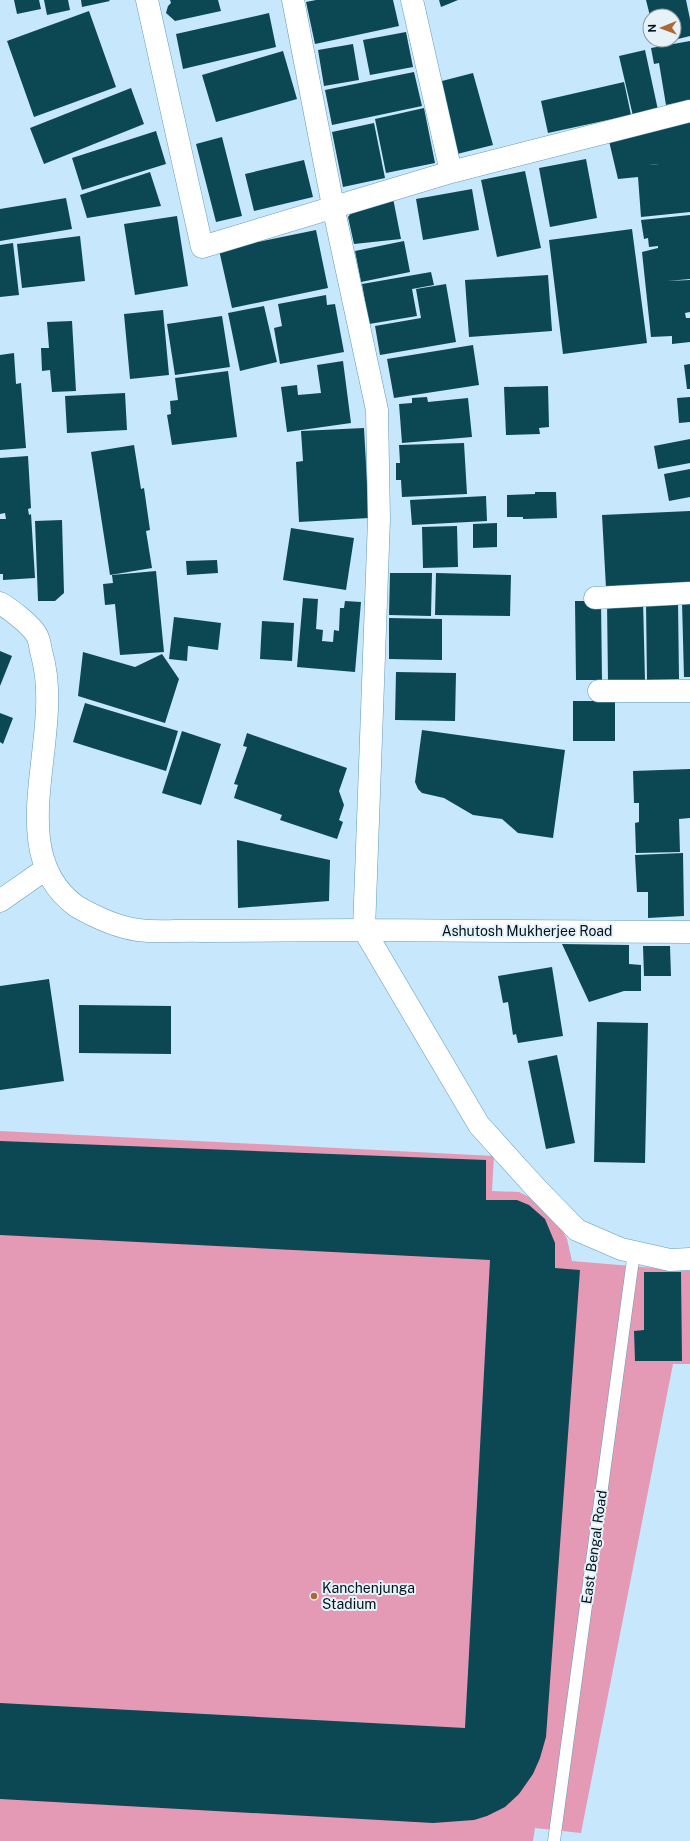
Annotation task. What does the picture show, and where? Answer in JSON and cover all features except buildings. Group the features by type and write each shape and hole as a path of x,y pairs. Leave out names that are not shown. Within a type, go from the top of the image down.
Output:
{"street":[{"path":"147,0 202,247 333,206 451,172 690,111"},
{"path":"293,0 333,206 377,410 379,519 364,930 479,1125 536,1188 577,1230 621,1249 670,1260 690,1259"},
{"path":"412,0 451,172"},
{"path":"595,598 690,594"},
{"path":"0,603 10,609 36,634 46,669 46,712 32,777 28,819 30,847 40,873 0,900"},
{"path":"598,691 690,691"},
{"name":"Ashutosh Mukherjee Road","path":"40,873 61,897 100,919 138,930 690,932"}],"lane":[{"name":"East Bengal Road","path":"554,1841 634,1252"}],"shaded area":[{"name":"Kanchenjunga Stadium","path":"0,1131 494,1156 492,1191 519,1192 535,1200 559,1225 567,1239 572,1261 690,1271 690,1364 673,1364 581,1833 535,1828 533,1841 0,1841"}],"place":[{"name":"Kanchenjunga Stadium","path":"314,1596"}]}
